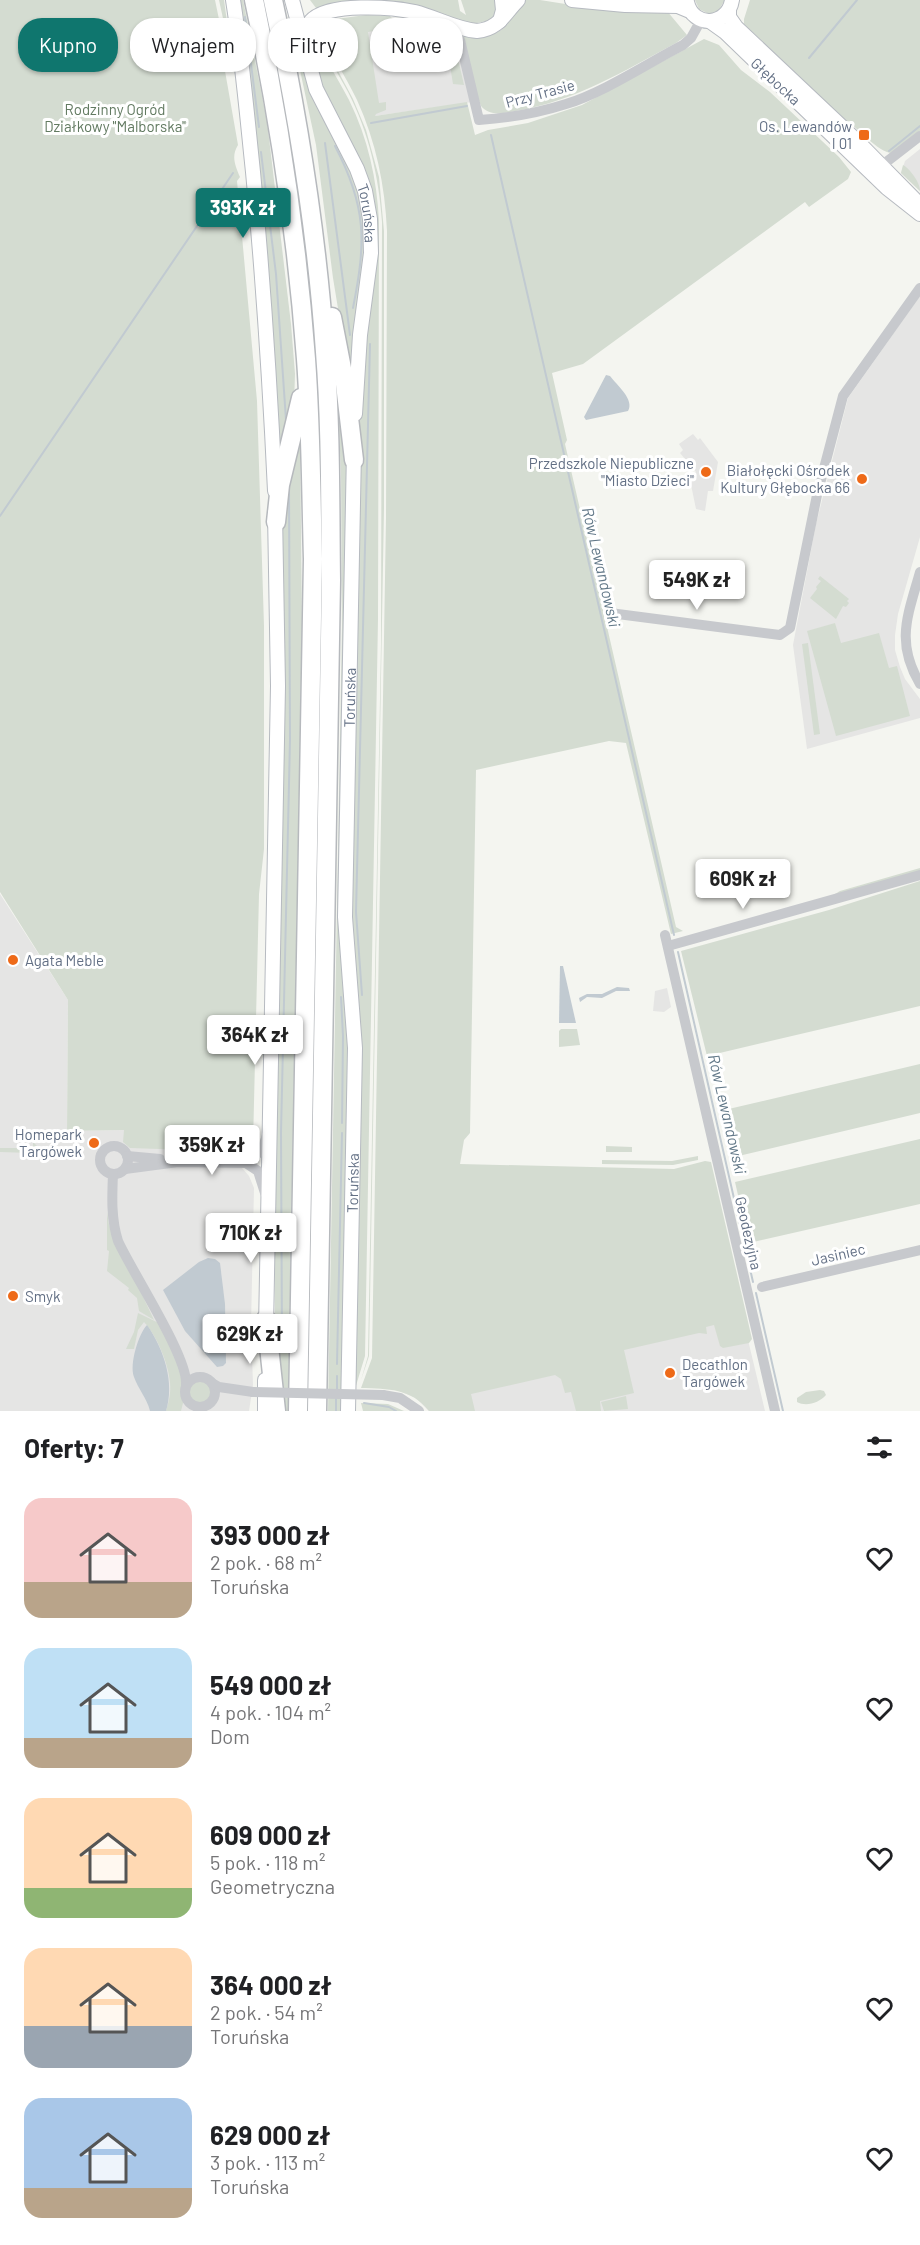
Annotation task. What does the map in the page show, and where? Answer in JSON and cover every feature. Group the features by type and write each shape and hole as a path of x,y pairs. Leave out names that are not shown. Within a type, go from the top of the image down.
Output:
{"highway":[{"path":"254,0 288,184 306,360 313,559 298,1411"},
{"name":"Toruńska","path":"273,0 294,103 316,259 326,355 330,452 331,580 317,1411"},
{"path":"316,259 330,304 343,374 354,460"},
{"path":"276,522 279,485 294,432 306,360"},
{"path":"266,1319 274,1370 276,1411"}],"street":[{"path":"233,0 242,62 259,233 269,370 276,522 278,686 265,1411"},
{"path":"293,0 306,10 323,13 356,8 404,10 477,31 486,30 499,23 518,0"},
{"name":"Toruńska","path":"293,0 297,18"},
{"path":"499,23 503,10 502,0"},
{"name":"Głębocka","path":"572,0 625,6 680,6 697,13 725,32 875,167 920,204"},
{"path":"697,13 722,18 730,5"},
{"name":"Głębocka","path":"730,5 729,17 736,27 875,167 888,188 920,214"},
{"path":"314,18 323,13"},
{"name":"Przy Trasie","path":"463,53 479,120 533,113 568,104 599,90 683,45 691,38 697,13"},
{"name":"Toruńska","path":"312,72 321,102 361,180 370,219 371,253 358,355 354,460 345,917 355,1048 348,1411"},
{"path":"875,167 920,136"},
{"path":"610,613 780,635 790,628 817,495 843,396 920,288"},
{"path":"920,572 906,625 905,639 906,655 920,684"},
{"name":"Geodezyjna","path":"774,1411 666,940 920,875"},
{"path":"125,1168 178,1162 246,1162 262,1150 270,1120"},
{"path":"114,1146 122,1149 127,1156 125,1168 120,1173 107,1173 101,1166 102,1152 114,1146"},
{"path":"127,1156 178,1162"},
{"path":"246,1162 258,1171 268,1209"},
{"path":"113,1174 112,1209 116,1233 124,1255 174,1347 186,1375 185,1395 192,1405 202,1407 218,1397 253,1392"},
{"name":"Jasiniec","path":"762,1287 920,1250"},
{"path":"174,1347 196,1373 219,1387 253,1392 388,1395 407,1401 419,1411"},
{"path":"186,1384 195,1377 208,1380 215,1390 212,1401"}],"shaded area":[{"path":"384,16 396,18 372,18"},
{"path":"370,18 370,72 463,72 463,38 465,39 479,101 375,116 360,20"},
{"path":"920,149 920,191 901,173 905,161"},
{"path":"920,296 920,537 898,614 895,650 905,679 920,699 920,718 807,749 793,645 816,524 848,398"},
{"path":"606,375 610,376 621,388 630,407 628,411 586,420 584,417"},
{"name":"Przedszkole Niepubliczne \"Miasto Dzieci\"","path":"693,434 698,440 700,438 718,462 713,491 708,491 705,511 696,509 689,475 696,472 680,453 683,450 679,444"},
{"name":"Homepark Targówek","path":"0,894 68,1000 67,1131 124,1130 242,1154 242,1168 249,1176 254,1188 251,1325 253,1385 249,1411 0,1411"},
{"path":"560,966 563,966 576,1023 559,1023"},
{"path":"617,987 629,988 630,991 616,991 602,998 587,997 580,1002 579,998 587,994 602,994"},
{"path":"667,988 671,1007 664,1012 653,1011 655,991"},
{"path":"208,1258 220,1263 225,1304 226,1363 217,1367 185,1331 163,1290 199,1262"},
{"path":"737,1294 765,1411 429,1411 416,1398 397,1390"},
{"path":"147,1325 163,1355 166,1367 169,1389 166,1411 150,1411 134,1377 133,1365 136,1349"}],"green space":[{"name":"Rodzinny Ogród Działkowy \"Malborska\"","path":"0,0 215,0 219,18 130,18 130,72 225,72 238,145 234,161 240,177 237,181 257,401 264,626 264,849 259,894 253,1144 247,1152 130,1148 123,1142 124,1130 67,1131 68,1000 0,892"},
{"path":"219,0 224,0 226,18 223,18"},
{"path":"238,0 243,0 247,18 240,18"},
{"path":"262,0 266,0 269,18 268,52"},
{"path":"285,0 288,0 295,18 289,18"},
{"path":"310,0 458,0 460,11 466,15 461,0 497,0 496,15 491,20 477,23 468,23 463,21 463,18 452,18 424,9 316,8"},
{"path":"526,0 540,0 578,6 667,11 687,35 599,84 559,100 516,111 489,112 481,106 463,58 463,33 493,34 507,25 521,3"},
{"path":"695,0 725,0 718,11 709,14 699,9"},
{"path":"750,0 920,0 920,131 892,153 874,144 844,119 744,24"},
{"path":"366,15 392,18 370,18 370,32 368,32 370,72 374,72 379,103 386,102 386,110 375,116 467,102 475,135 488,130 528,123 582,105 704,39 719,45 741,70 770,92 839,157 851,172 848,179 809,207 805,202 583,364 552,373 567,440 565,444 676,927 683,931 671,934 626,743 609,741 476,770 470,1133 464,1140 460,1164 674,1169 705,1161 711,1162 752,1339 749,1343 723,1348 720,1346 714,1325 706,1327 707,1334 699,1333 624,1350 634,1393 600,1401 601,1411 576,1411 571,1392 565,1393 561,1379 555,1375 471,1394 475,1411 429,1411 422,1403 407,1394 398,1391 361,1388 372,1358 386,518 387,231 382,180 374,148 357,100 342,72 358,72 358,18 343,18"},
{"path":"256,66 267,121 295,374 294,405 280,462 245,72 256,72"},
{"path":"270,72 279,72 294,152 312,297 318,368 323,505 309,1411 306,1411 320,505"},
{"path":"300,72 315,72 360,195 367,235 351,388 333,278 316,145"},
{"path":"318,72 334,72 356,114 366,144 374,175 379,221 378,619 365,1356 355,1389 351,916 360,402 377,238"},
{"path":"337,72 353,99 366,130 379,177 384,231 384,508 369,1356 361,1380 368,1356 381,644 382,222 378,188 367,139 348,92"},
{"path":"451,72 461,72 464,85 453,84"},
{"path":"903,165 914,176 920,191 901,173"},
{"path":"336,356 347,465 349,1064 342,1411 328,1411 342,627 341,474"},
{"path":"300,430 302,626 288,1411 280,1411 275,1326 274,1168 281,508"},
{"path":"820,576 849,599 847,601 849,603 846,607 843,606 836,619 810,598 821,581 818,579"},
{"path":"835,623 841,643 879,633 889,668 897,666 910,716 836,736 807,631"},
{"path":"808,643 820,734 814,735 802,644"},
{"path":"920,868 920,871 830,897 840,891"},
{"path":"920,881 920,1006 707,1056 681,951 829,910"},
{"path":"561,1029 577,1029 580,1045 559,1047"},
{"path":"920,1064 920,1113 730,1158 720,1111"},
{"path":"920,1139 920,1204 749,1243 735,1182"},
{"path":"33,1142 37,1146 31,1153 0,1152 0,1148 33,1148"},
{"path":"606,1146 632,1147 632,1152 606,1152"},
{"path":"698,1156 698,1160 673,1165 602,1164 602,1160 672,1161"},
{"path":"107,1212 109,1225 154,1320 139,1311 137,1298 128,1290 129,1288 107,1271 109,1251 107,1250"},
{"path":"138,1313 163,1325 188,1378 203,1374 212,1380 217,1393 210,1406 194,1408 184,1399 181,1411 166,1411 170,1390 169,1375 157,1342 144,1322 138,1330 134,1349 126,1349 134,1332"},
{"path":"820,1390 826,1395 820,1400 808,1404 797,1402 797,1398 806,1392"},
{"path":"626,1396 628,1409 604,1411 601,1402"},
{"path":"361,1403 388,1404 404,1411 363,1411"}],"waterway":[{"path":"809,58 857,0"},
{"path":"245,17 259,127"},
{"path":"371,123 467,106"},
{"path":"889,151 920,126"},
{"name":"Rów Lewandowski","path":"491,135 674,935"},
{"path":"325,143 350,335"},
{"path":"335,146 353,188 361,225 360,263 353,308"},
{"path":"261,152 276,274 286,420"},
{"path":"0,516 233,173"},
{"path":"362,995 356,912 370,344"},
{"path":"282,1340 281,1133 290,740 289,485"},
{"name":"Rów Lewandowski","path":"678,952 753,1282"},
{"path":"341,997 342,1123"},
{"path":"337,1364 342,1133"},
{"name":"Rów Lewandowski","path":"756,1293 783,1411"},
{"path":"337,1376 337,1390"},
{"path":"336,1399 336,1411"},
{"path":"364,1403 389,1407 396,1411"}],"place":[{"name":"Os. Lewandów I 01","path":"864,135"},
{"name":"Przedszkole Niepubliczne \"Miasto Dzieci\"","path":"706,472"},
{"name":"Białołęcki Ośrodek Kultury Głębocka 66","path":"862,479"},
{"name":"Agata Meble","path":"13,960"},
{"name":"Homepark Targówek","path":"94,1143"},
{"name":"Smyk","path":"13,1296"},
{"name":"Decathlon Targówek","path":"670,1373"}]}
